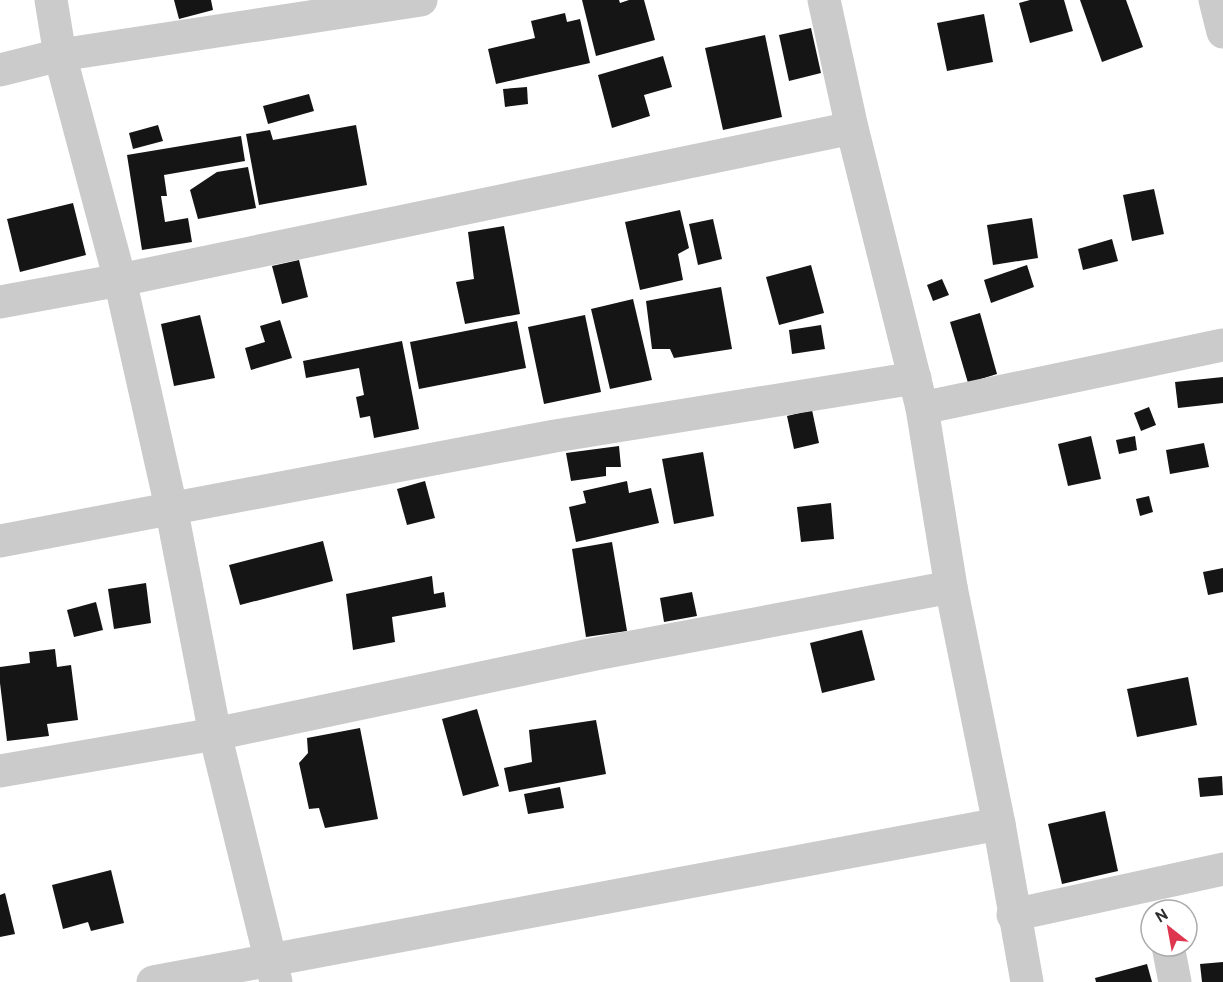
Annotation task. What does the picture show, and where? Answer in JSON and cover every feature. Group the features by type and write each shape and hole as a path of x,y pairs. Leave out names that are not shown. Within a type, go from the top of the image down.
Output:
{"street":[{"path":"51,0 60,55 120,280 171,507 215,734 274,971"},
{"path":"0,70 60,55 421,0"},
{"path":"824,0 852,128 919,393 951,587 999,824 1013,915 1027,982"},
{"path":"1215,0 1223,32"},
{"path":"0,302 120,280 852,128"},
{"path":"0,541 555,436 919,393 1223,345"},
{"path":"0,771 215,734 595,654 951,587"},
{"path":"153,982 274,971 999,824"},
{"path":"1013,915 1158,897 1223,869"},
{"path":"1170,958 1175,982"}],"building":[{"path":"174,0 211,0 213,10 179,19"},
{"path":"582,0 619,0 620,3 629,0 644,0 655,40 596,56"},
{"path":"1030,0 1064,0 1073,31 1030,43 1019,3"},
{"path":"1080,0 1126,0 1143,47 1102,62"},
{"path":"565,13 567,22 580,19 590,63 496,84 488,49 535,38 531,21"},
{"path":"984,14 993,62 947,71 937,23"},
{"path":"811,28 821,73 789,81 779,35"},
{"path":"765,35 782,117 723,130 705,48"},
{"path":"663,56 672,87 644,95 650,116 612,128 598,75"},
{"path":"527,87 528,104 505,107 503,89"},
{"path":"309,94 314,111 268,124 263,106"},
{"path":"158,125 163,141 133,149 129,133"},
{"path":"356,125 367,185 259,205 246,134 270,130 273,140"},
{"path":"241,136 245,161 164,175 167,196 161,196 165,222 188,218 192,242 142,250 127,155"},
{"path":"248,167 256,208 198,219 190,190 217,172"},
{"path":"1154,189 1164,234 1132,241 1123,195"},
{"path":"73,203 86,255 20,272 7,219"},
{"path":"680,210 689,248 678,254 683,280 640,290 625,222"},
{"path":"1032,218 1038,258 993,265 987,225"},
{"path":"713,219 722,259 698,265 689,224"},
{"path":"504,226 520,314 465,324 456,282 474,279 468,232"},
{"path":"1112,239 1118,261 1083,270 1078,249"},
{"path":"299,260 308,297 282,304 272,266"},
{"path":"811,265 824,313 779,325 766,277"},
{"path":"1027,265 1034,287 991,303 984,280"},
{"path":"942,279 949,295 933,301 927,285"},
{"path":"721,287 732,349 674,358 670,349 652,349 646,301"},
{"path":"633,299 652,380 610,389 591,309"},
{"path":"980,313 997,374 968,383 950,322"},
{"path":"200,315 215,378 174,386 161,324"},
{"path":"585,315 601,392 544,404 528,327"},
{"path":"280,320 292,358 251,370 245,348 265,342 260,326"},
{"path":"517,321 526,368 419,389 410,342"},
{"path":"821,325 825,349 792,354 789,330"},
{"path":"402,341 419,429 374,438 370,416 360,418 356,397 364,395 359,368 306,378 303,361"},
{"path":"1223,377 1223,403 1178,408 1175,382"},
{"path":"1149,407 1156,425 1141,431 1134,413"},
{"path":"812,410 819,443 794,449 787,416"},
{"path":"1091,436 1101,479 1068,486 1058,444"},
{"path":"1135,436 1137,450 1119,454 1116,440"},
{"path":"1204,443 1209,467 1170,474 1166,450"},
{"path":"619,446 621,467 606,467 606,476 571,481 566,453"},
{"path":"703,452 714,516 674,524 662,459"},
{"path":"425,481 435,518 407,525 397,489"},
{"path":"627,481 629,493 651,488 659,523 576,542 569,507 586,503 583,491"},
{"path":"1149,496 1153,512 1140,516 1136,499"},
{"path":"831,503 834,539 801,542 797,507"},
{"path":"323,541 333,581 240,605 229,565"},
{"path":"612,542 627,631 586,637 572,549"},
{"path":"1223,568 1223,592 1208,595 1203,572"},
{"path":"432,576 434,594 444,592 446,607 392,617 395,642 353,650 346,594"},
{"path":"146,583 151,623 114,629 108,589"},
{"path":"692,592 697,616 664,622 660,598"},
{"path":"96,602 103,630 74,637 67,610"},
{"path":"862,630 875,680 822,693 810,643"},
{"path":"55,649 57,667 71,665 78,720 47,724 49,736 7,741 0,667 30,663 29,652"},
{"path":"1188,677 1197,725 1137,737 1127,689"},
{"path":"477,709 499,786 463,796 442,719"},
{"path":"596,720 606,774 509,792 504,768 532,762 529,730"},
{"path":"360,728 378,819 325,828 319,808 309,809 299,763 308,753 307,738"},
{"path":"1222,776 1223,795 1200,797 1198,778"},
{"path":"560,787 564,808 528,814 524,794"},
{"path":"1105,811 1118,871 1062,884 1048,824"},
{"path":"111,870 124,923 91,931 88,922 63,929 52,885"},
{"path":"5,893 15,934 0,937 0,895"},
{"path":"1223,962 1223,982 1202,982 1200,964"},
{"path":"1147,964 1152,982 1096,982 1095,978"}]}
